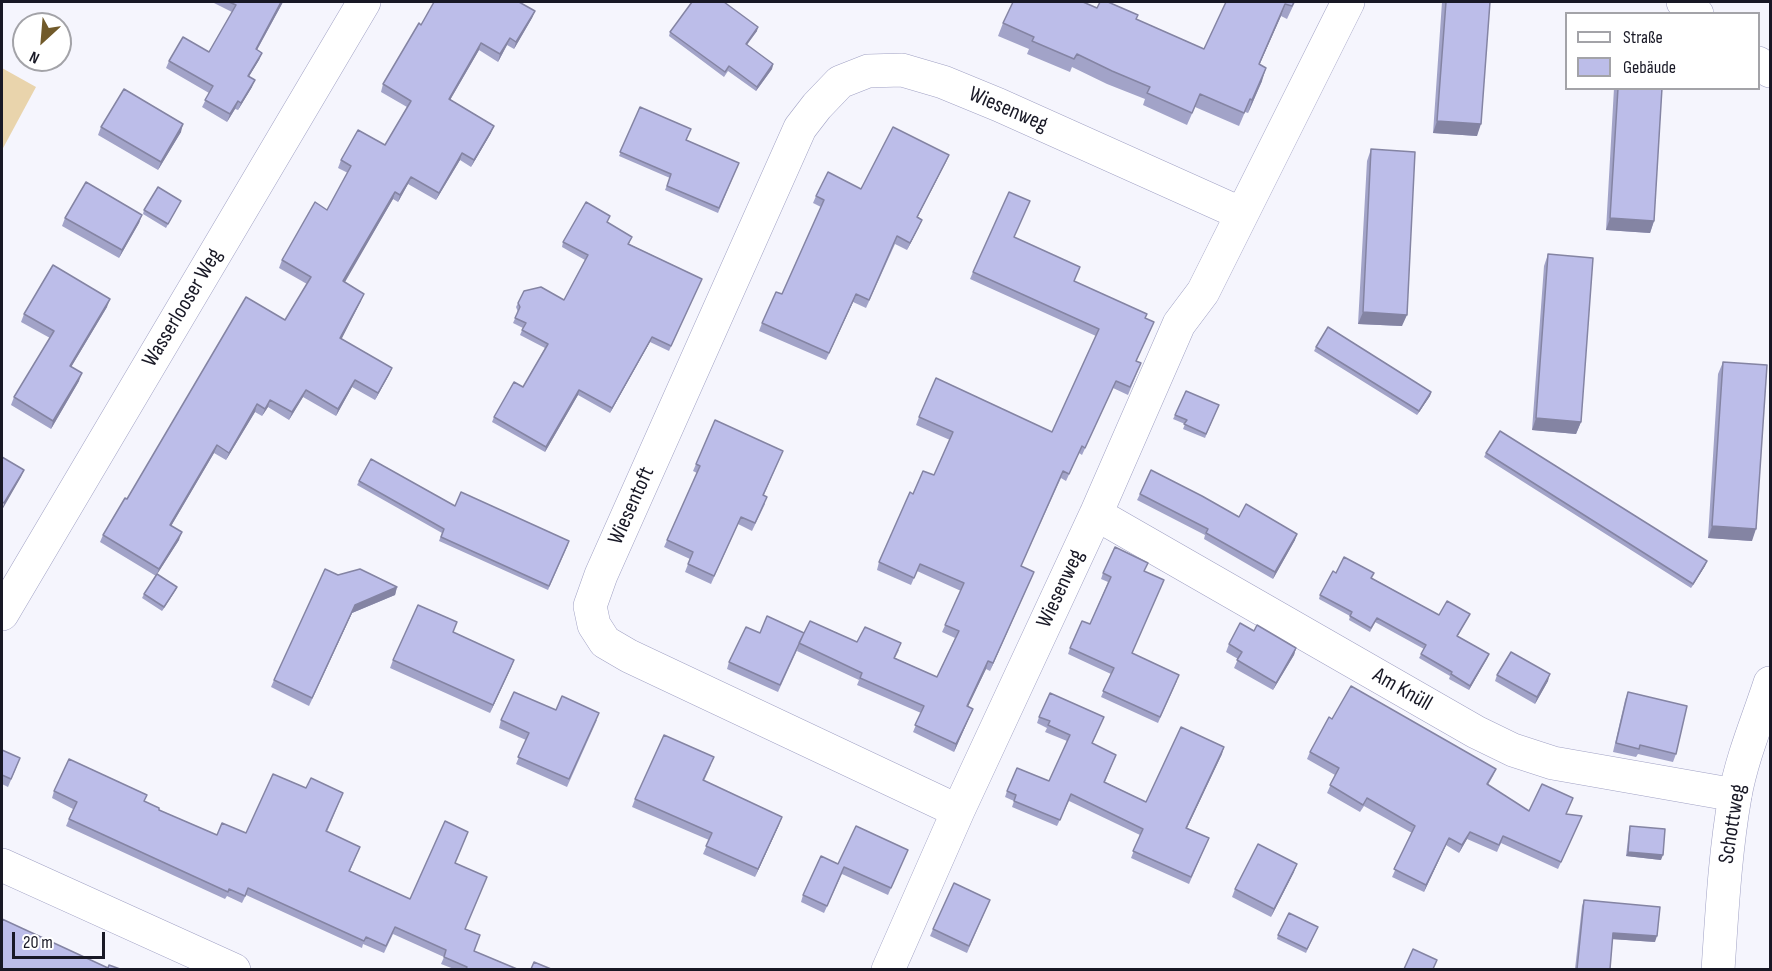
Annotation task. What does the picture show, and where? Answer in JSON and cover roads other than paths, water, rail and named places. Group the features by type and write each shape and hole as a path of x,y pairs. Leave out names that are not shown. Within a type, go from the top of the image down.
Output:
{"street":[{"name":"Wasserlooser Weg","path":"2,614 364,2"},
{"name":"Wiesenweg","path":"888,969 958,811 1096,514 1179,324 1203,292 1348,2"},
{"path":"1683,2 1695,12"},
{"name":"Wiesenweg","path":"902,70 943,82 999,105 1242,214"},
{"name":"Wiesentoft","path":"902,70 868,71 840,82 816,106 800,128 601,575 590,606 594,625 605,642 629,656 958,811"},
{"name":"Am Knüll","path":"1096,514 1466,726 1513,750 1553,763 1735,795"},
{"name":"Schottweg","path":"1718,969 1726,867 1735,795 1770,683"},
{"path":"2,865 234,969"}]}
